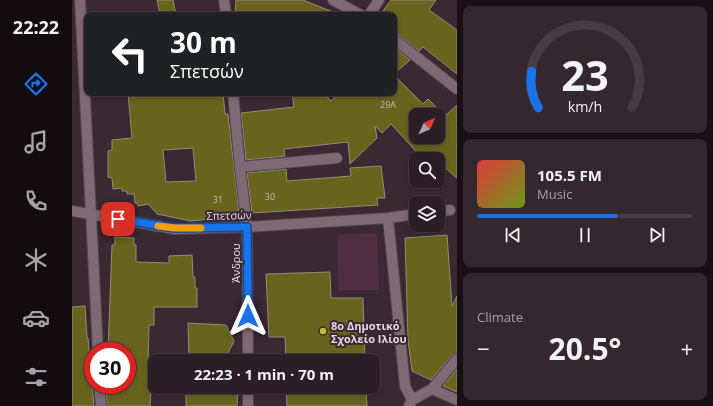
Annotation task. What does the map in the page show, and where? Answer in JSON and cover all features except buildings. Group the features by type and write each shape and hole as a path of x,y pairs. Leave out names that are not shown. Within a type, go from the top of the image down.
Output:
{"street":[{"path":"80,0 84,86"},
{"path":"224,0 226,12"},
{"path":"333,0 356,12"},
{"path":"371,12 379,0"},
{"path":"397,41 457,89"},
{"path":"84,96 97,342"},
{"name":"Άνδρου","path":"233,96 247,227 248,354"},
{"path":"240,166 337,158"},
{"path":"445,210 450,210"},
{"name":"Σπετσών","path":"72,211 175,228 247,227 388,218 409,215"},
{"path":"388,218 405,386 411,403 432,389 457,359"},
{"path":"432,389 457,400"},
{"path":"100,394 101,406"},
{"path":"248,394 248,406"}],"shaded area":[{"path":"377,233 379,290 338,290 337,234"}],"slow traffic":[{"path":"158,226 175,228 201,228"}],"place":[{"name":"8ο Δημοτικό Σχολείο Ιλίου","path":"323,331"}],"route":[{"path":"118,219 175,228 247,227 248,316"}]}
